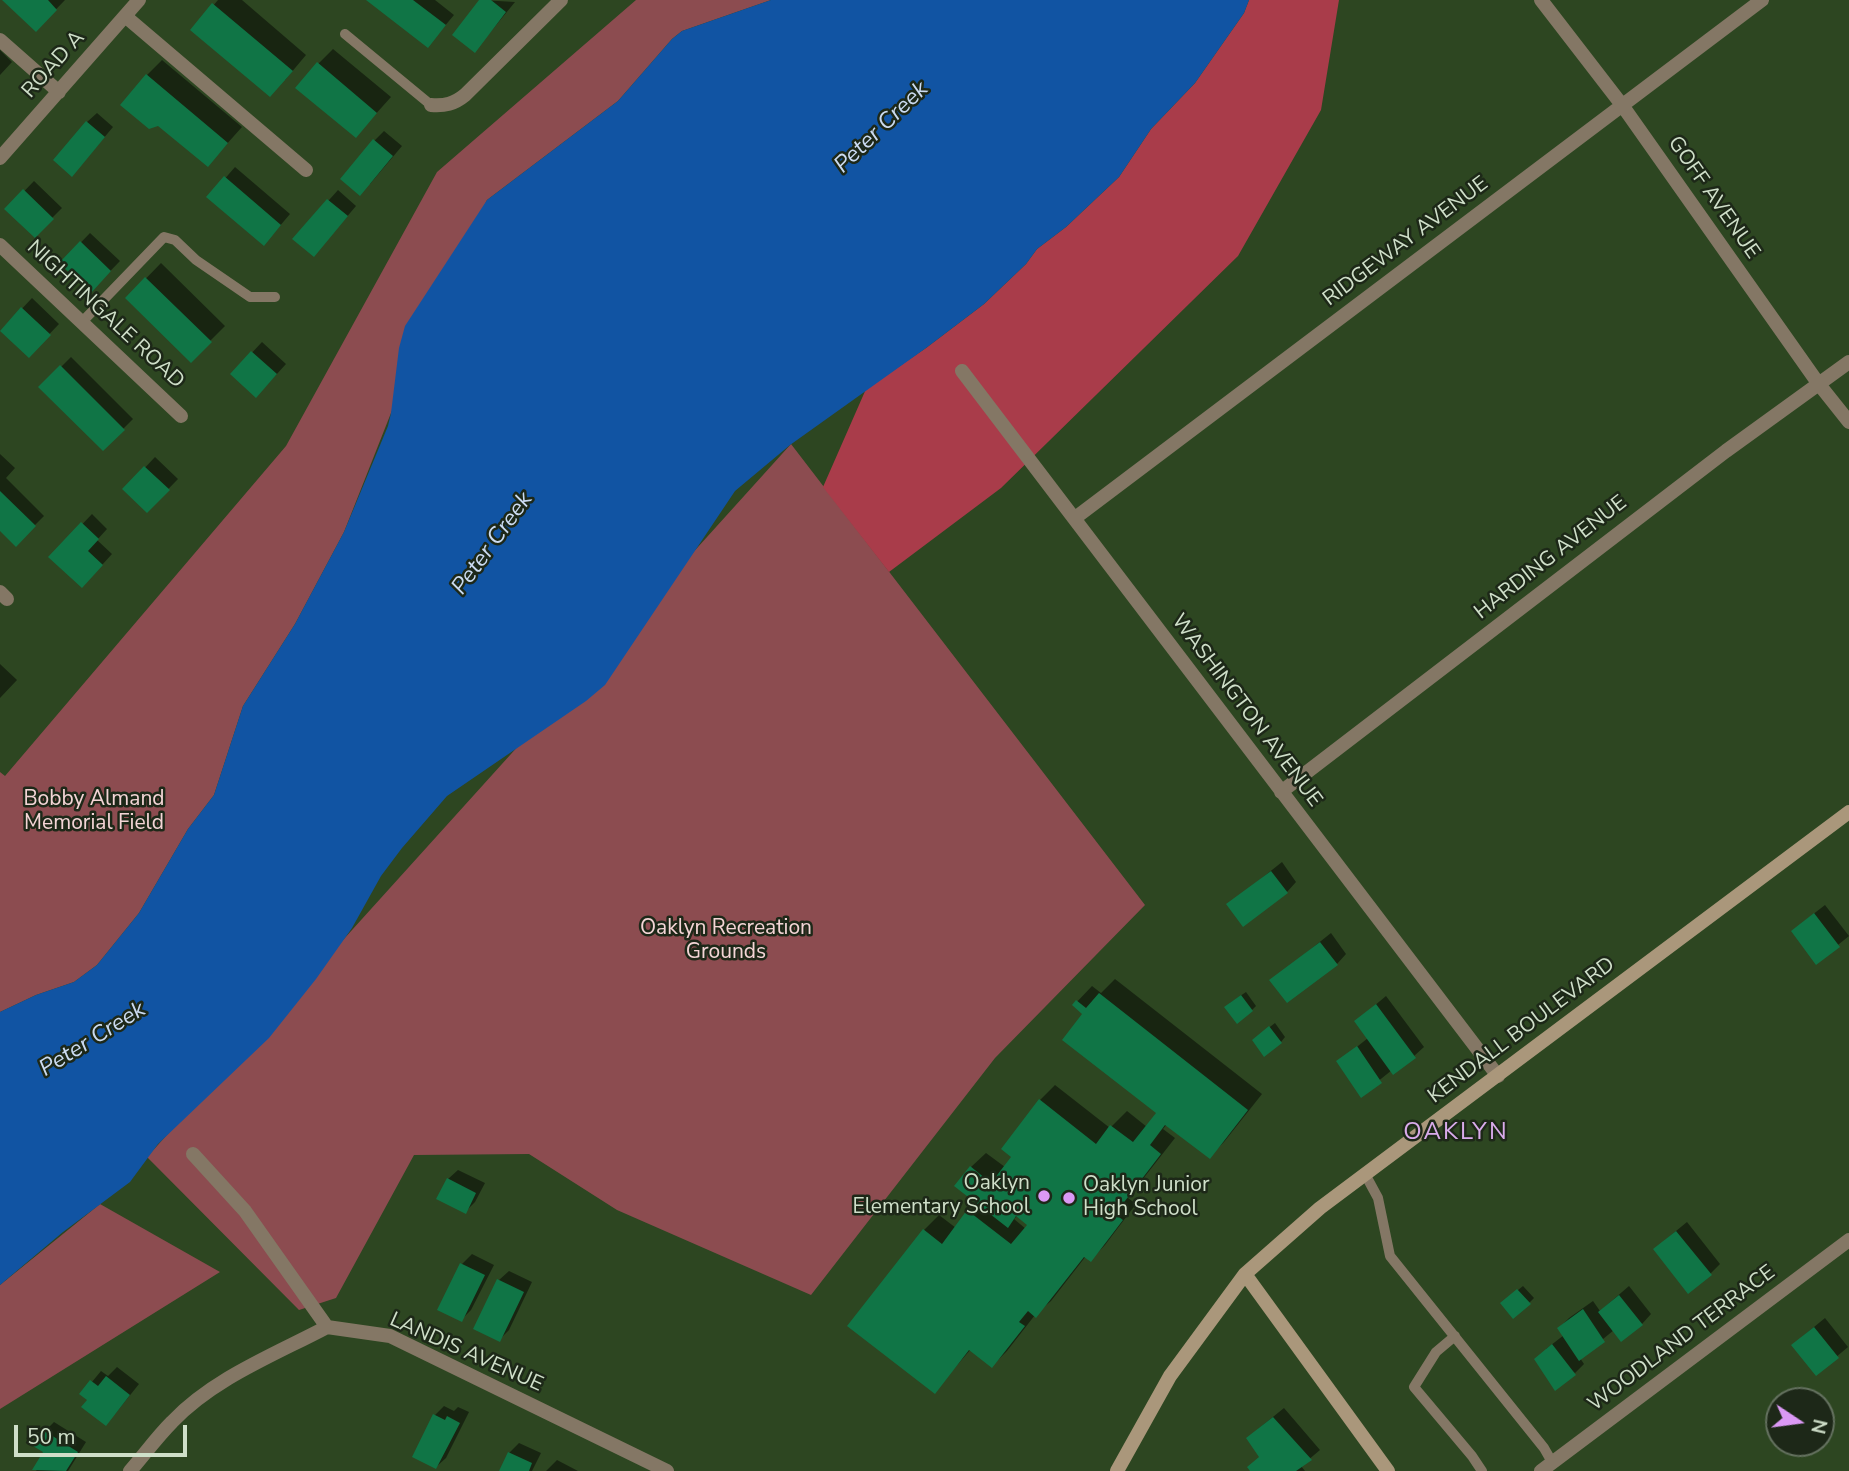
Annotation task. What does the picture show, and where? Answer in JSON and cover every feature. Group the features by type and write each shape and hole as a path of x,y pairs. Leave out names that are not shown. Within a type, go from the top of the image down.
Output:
{"street":[{"name":"ROAD A","path":"0,158 139,0"},
{"path":"431,105 443,106 456,102 465,95 561,0"},
{"name":"GOFF AVENUE","path":"1541,0 1622,105 1818,383 1849,422"},
{"name":"RIDGEWAY AVENUE","path":"1075,518 1762,0"},
{"path":"125,16 306,170"},
{"path":"0,40 59,92"},
{"name":"NIGHTINGALE ROAD","path":"0,245 181,416"},
{"name":"HARDING AVENUE","path":"1282,792 1726,451 1849,362"},
{"name":"WASHINGTON AVENUE","path":"962,371 1498,1076"},
{"name":"KENDALL BOULEVARD","path":"1117,1471 1170,1376 1245,1274 1320,1208 1849,811"},
{"path":"130,1471 172,1421 221,1382 327,1327 245,1211 193,1154"},
{"name":"WOODLAND TERRACE","path":"1546,1467 1849,1240"},
{"path":"1245,1274 1388,1471"},
{"name":"LANDIS AVENUE","path":"327,1327 390,1336 667,1471"}],"lane":[{"path":"345,34 431,105"},
{"path":"82,322 164,237 175,240 196,260 250,297 275,297"},
{"path":"1365,1174 1378,1198 1390,1256 1544,1448 1546,1467"},
{"path":"1455,1336 1436,1352 1414,1387 1482,1471"}],"green space":[{"name":"Bobby Almand Memorial Field","path":"636,0 771,0 682,31 618,101 487,200 391,413 344,532 295,624 243,706 214,795 188,829 139,913 97,965 74,982 36,995 0,1012 0,772 5,776 286,446 437,172"},
{"name":"Oaklyn Recreation Grounds","path":"791,444 1145,905 995,1058 811,1295 617,1210 529,1154 414,1155 336,1298 299,1310 147,1157"},
{"path":"100,1204 220,1272 0,1409 0,1285"}],"shaded area":[{"path":"1249,0 1339,0 1321,110 1238,256 1001,488 889,572 823,487 866,389 984,304 1026,264 1037,249 1066,227 1119,177 1151,129 1195,83 1244,13"}],"water":[{"name":"Peter Creek","path":"771,0 1249,0 1244,13 1195,83 1151,129 1119,177 1066,227 1037,249 1026,264 984,304 790,445 735,491 605,685 586,701 447,796 381,876 352,928 269,1038 158,1144 130,1182 63,1232 0,1285 0,1012 36,995 74,982 97,965 139,913 188,829 214,795 243,706 295,624 344,532 388,426 399,348 405,326 487,200 618,101 682,31"}],"building":[{"path":"2,0 48,0 57,10 36,32"},
{"path":"366,0 413,0 446,25 428,48"},
{"path":"479,0 491,0 506,12 475,53 452,35"},
{"path":"212,3 293,71 270,97 190,30"},
{"path":"317,62 377,113 356,138 295,88"},
{"path":"146,74 228,143 208,167 158,126 149,129 120,105"},
{"path":"86,121 105,137 72,177 53,160"},
{"path":"373,139 393,156 360,196 340,179"},
{"path":"224,176 281,225 264,246 206,197"},
{"path":"23,189 54,219 35,238 4,209"},
{"path":"327,199 348,216 314,257 292,239"},
{"path":"80,241 111,271 91,293 59,263"},
{"path":"145,277 212,342 191,363 125,298"},
{"path":"21,307 51,335 29,358 0,331"},
{"path":"251,351 277,374 256,398 230,374"},
{"path":"60,365 125,430 103,451 38,387"},
{"path":"144,466 170,490 147,513 122,489"},
{"path":"0,491 36,526 16,547 0,531"},
{"path":"81,522 99,539 88,551 103,565 82,588 48,557"},
{"path":"1271,871 1288,893 1243,927 1226,904"},
{"path":"1814,913 1840,947 1816,965 1791,931"},
{"path":"1320,942 1338,965 1287,1003 1269,980"},
{"path":"1099,993 1248,1110 1210,1159 1165,1125 1150,1145 1161,1154 1115,1214 1123,1220 1091,1262 1084,1257 1036,1318 1028,1311 1019,1322 1025,1326 992,1368 969,1350 935,1394 847,1326 923,1229 942,1244 967,1210 1011,1244 1027,1225 1016,1216 1008,1228 954,1186 970,1166 991,1183 1011,1157 1001,1149 1039,1099 1096,1144 1110,1125 1133,1142 1156,1113 1062,1040 1082,1014 1072,1005 1076,1000 1086,1008"},
{"path":"1241,995 1253,1011 1237,1024 1224,1007"},
{"path":"1376,1004 1416,1058 1393,1075 1354,1021"},
{"path":"1269,1026 1282,1043 1264,1057 1252,1040"},
{"path":"1357,1046 1382,1083 1361,1098 1336,1061"},
{"path":"447,1178 476,1193 466,1214 436,1199"},
{"path":"1676,1231 1712,1275 1688,1294 1653,1249"},
{"path":"460,1263 485,1275 462,1322 437,1310"},
{"path":"497,1279 524,1292 500,1342 473,1329"},
{"path":"1517,1289 1531,1304 1513,1319 1500,1303"},
{"path":"1619,1295 1643,1325 1621,1342 1598,1312"},
{"path":"1583,1309 1605,1342 1579,1361 1557,1328"},
{"path":"1814,1327 1839,1358 1816,1376 1791,1345"},
{"path":"1552,1344 1576,1375 1555,1391 1534,1359"},
{"path":"106,1376 130,1395 106,1426 81,1407 87,1400 79,1394 90,1380 98,1386"},
{"path":"433,1414 445,1420 447,1416 460,1423 436,1469 412,1457"},
{"path":"1273,1417 1312,1460 1296,1471 1250,1471 1247,1467 1259,1457 1246,1438"},
{"path":"43,1430 78,1452 66,1471 32,1470 43,1452 33,1446"},
{"path":"508,1452 532,1463 529,1471 499,1471"}],"place":[{"name":"Oaklyn Elementary School","path":"1044,1196"},
{"name":"Oaklyn Junior High School","path":"1069,1198"}],"district":[{"name":"OAKLYN","path":"1456,1133"}]}
